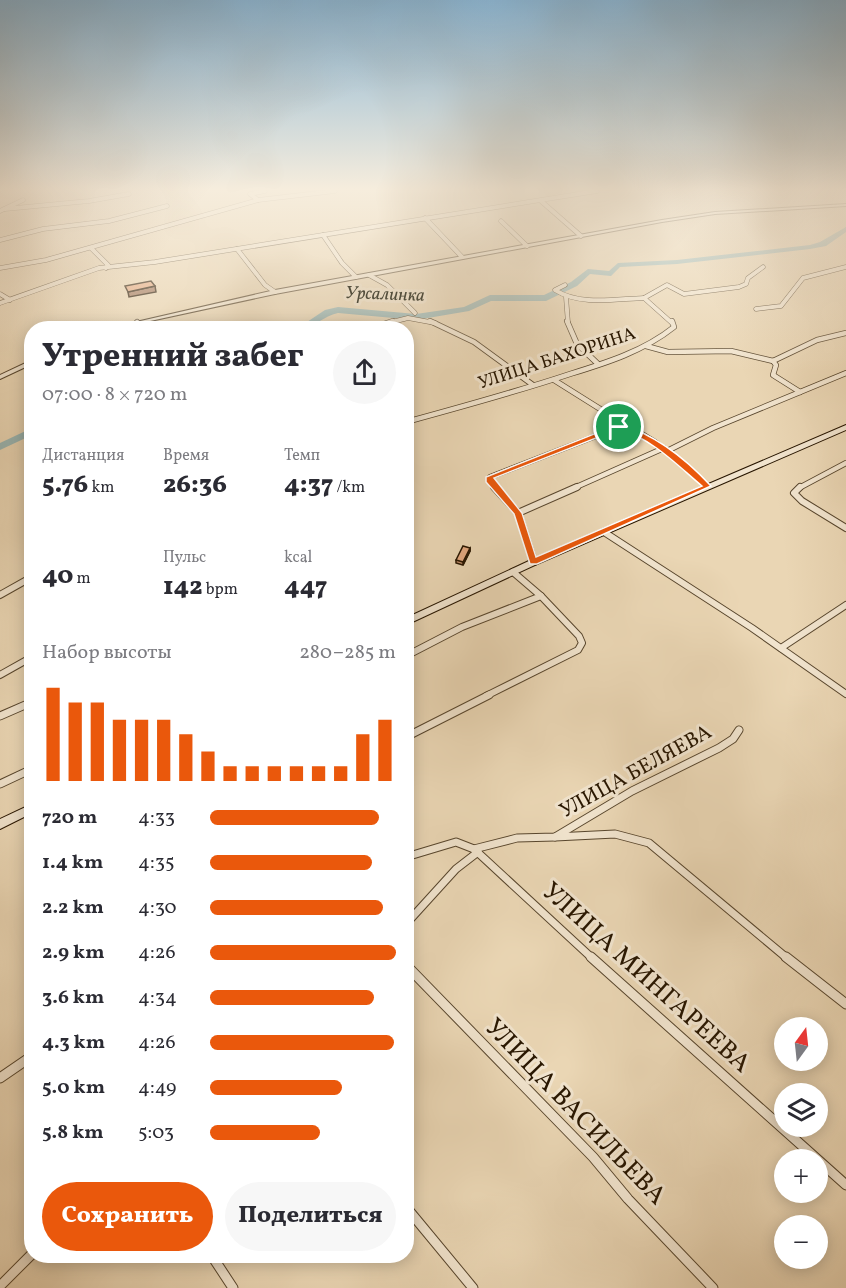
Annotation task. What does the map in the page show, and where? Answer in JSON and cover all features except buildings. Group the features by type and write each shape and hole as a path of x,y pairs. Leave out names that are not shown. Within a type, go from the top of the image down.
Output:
{"main road":[{"path":"414,618 534,562 846,427"},
{"path":"0,824 24,812"}],"street":[{"path":"0,268 33,263 79,251"},
{"path":"94,251 108,265 106,268"},
{"path":"0,303 106,268 222,251"},
{"path":"239,251 265,285 275,292"},
{"path":"334,251 356,277"},
{"path":"456,251 462,257"},
{"path":"142,321 275,292 497,251"},
{"path":"644,298 649,293 667,285 684,294 739,287 746,284 748,278 763,267"},
{"path":"756,309 781,306 803,278 846,267"},
{"path":"369,274 387,285 415,313"},
{"path":"565,285 555,290 566,297 569,329 579,348 598,364"},
{"path":"0,294 10,300"},
{"name":"УЛИЦА БАХОРИНА","path":"414,420 554,380 646,346 672,332 675,327 671,319 644,298 603,301 566,297"},
{"path":"396,321 405,318 432,322 492,353 533,385"},
{"path":"646,346 668,352 731,351 773,361 817,340 846,333"},
{"path":"773,361 776,366 773,375 800,392"},
{"path":"0,377 24,366"},
{"path":"518,513 846,373"},
{"path":"554,380 598,406 619,427 642,434 665,450 707,486"},
{"path":"534,562 518,513 489,480 490,477 619,427"},
{"path":"846,463 801,486 794,493 802,501 846,528"},
{"path":"604,532 735,616 846,694"},
{"path":"414,733 578,650 582,643 579,636 541,596 513,572"},
{"path":"0,595 24,582"},
{"path":"414,652 462,627 541,596"},
{"path":"781,648 846,605"},
{"path":"0,675 24,662"},
{"path":"0,716 24,706"},
{"name":"УЛИЦА БЕЛЯЕВА","path":"414,915 476,850 517,838 555,837 632,791 719,748 733,739 739,730"},
{"path":"0,784 24,773"},
{"path":"555,837 618,833 635,835 649,843 722,907 846,1004"},
{"path":"414,855 456,842 476,850"},
{"name":"УЛИЦА МИНГАРЕЕВА","path":"476,850 506,881 846,1185"},
{"name":"УЛИЦА ВАСИЛЬЕВА","path":"414,973 593,1157 628,1199 713,1288"},
{"path":"0,1078 24,1062"},
{"path":"414,1217 473,1288"},
{"path":"0,1286 24,1262"},
{"path":"217,1263 233,1288"}],"waterway":[{"name":"Урсалинка","path":"314,321 328,312 338,310 416,317 466,309 490,298 546,298 574,284 588,271 611,274 618,265 677,262 774,251"},
{"name":"Урсалинка","path":"0,447 24,435"}],"route":[{"path":"619,427 631,429 655,442 707,486 534,562 518,513 489,480 490,477 619,427"}]}
